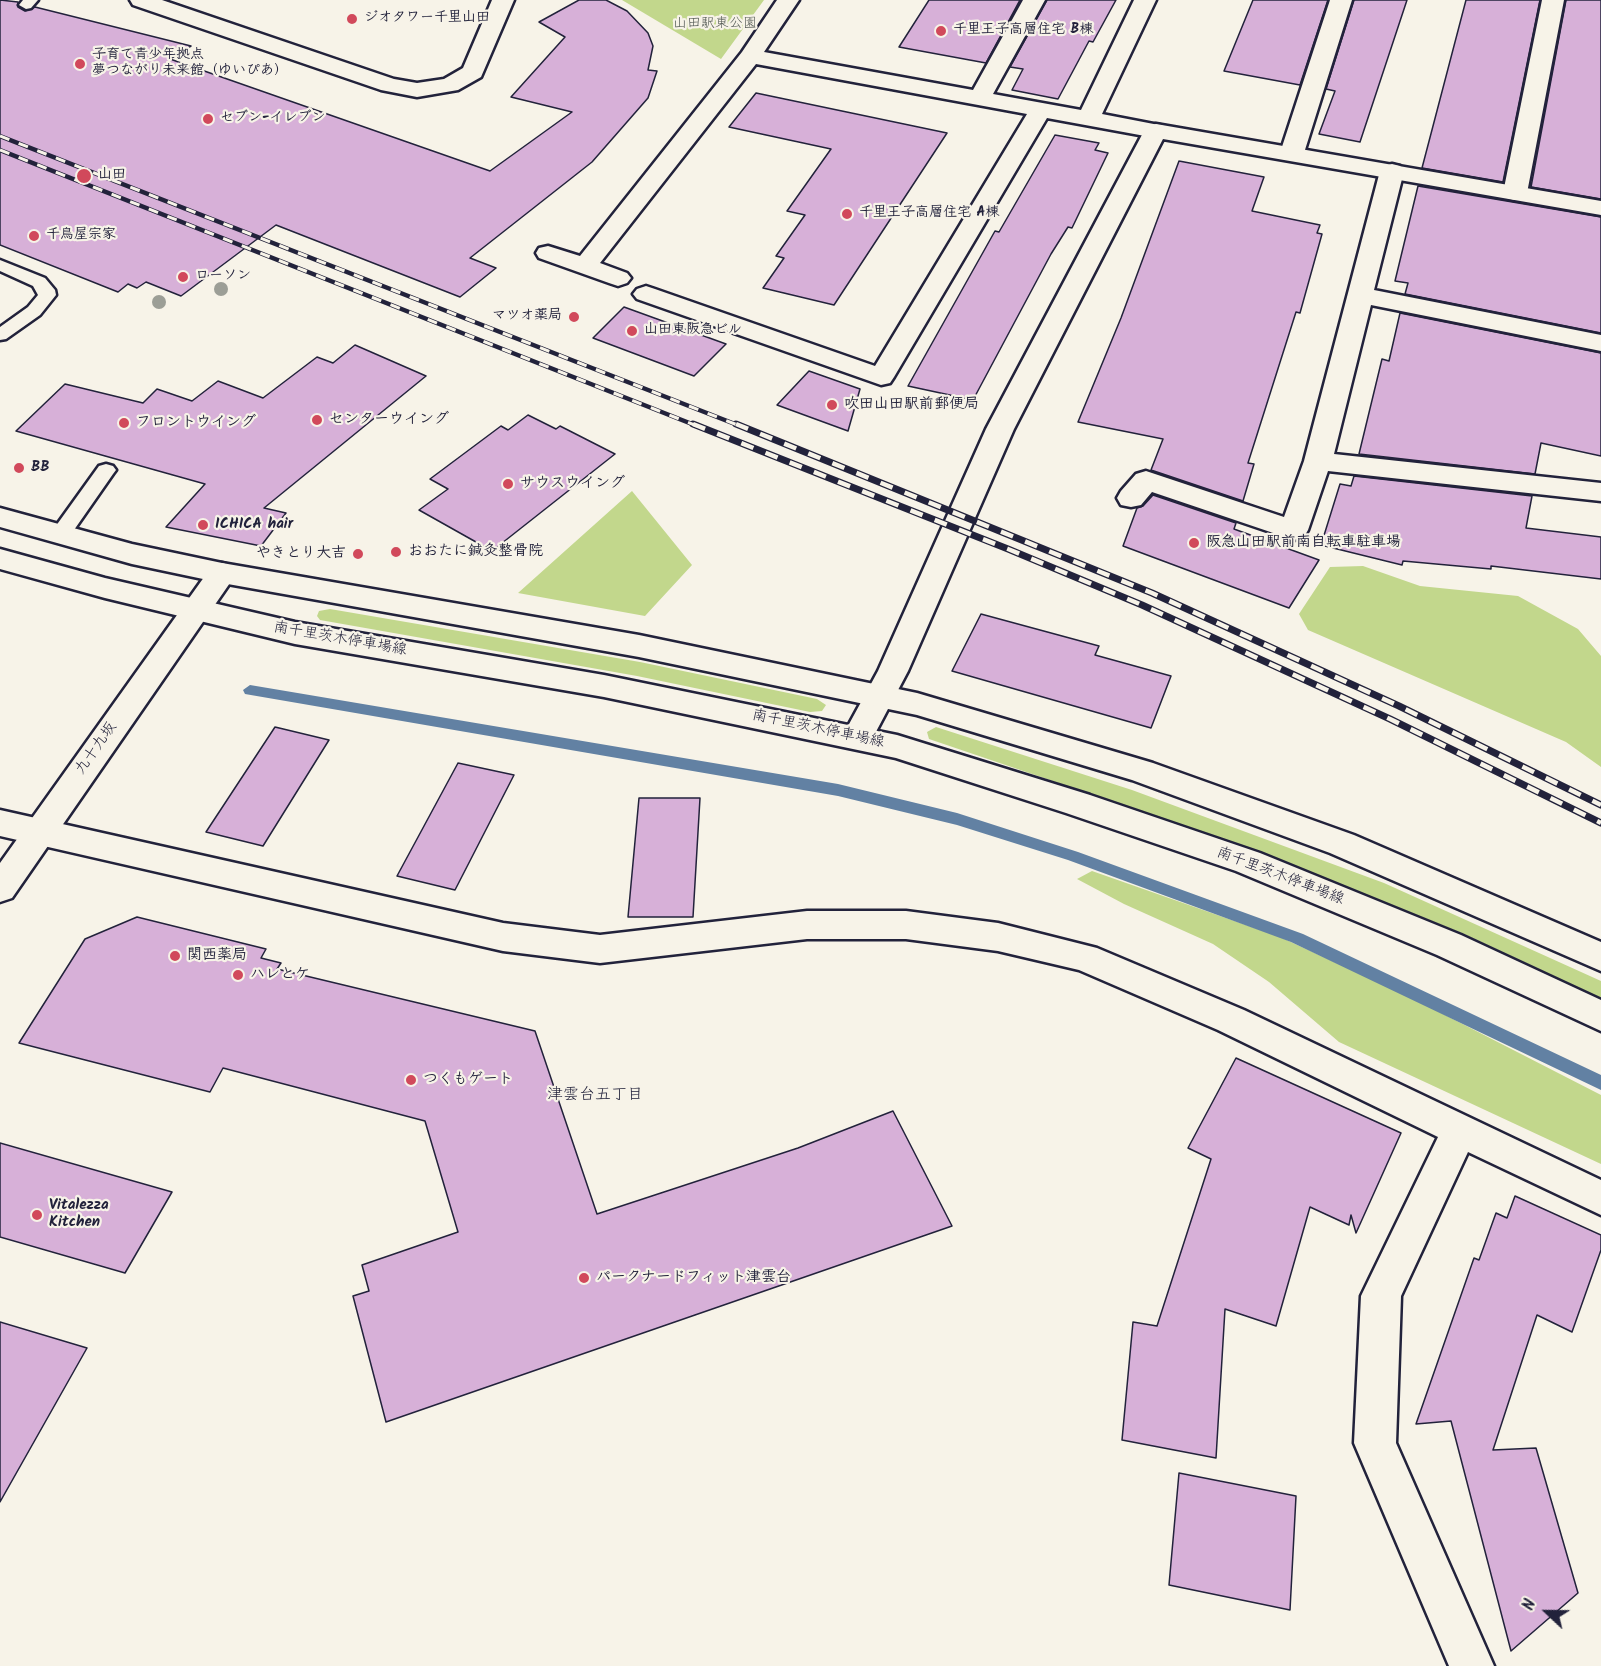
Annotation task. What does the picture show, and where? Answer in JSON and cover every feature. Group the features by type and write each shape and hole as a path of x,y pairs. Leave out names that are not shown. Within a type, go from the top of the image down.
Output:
{"street":[{"path":"141,0 388,85 417,90 450,85 473,72 502,0"},
{"path":"585,266 750,56 788,0"},
{"path":"980,98 1034,0"},
{"path":"1089,118 1145,0"},
{"path":"1292,153 1341,0"},
{"path":"1515,193 1553,0"},
{"path":"750,56 1156,131 1601,208"},
{"path":"646,294 881,377 1041,109"},
{"path":"858,737 893,670 1000,429 1156,131"},
{"path":"1131,498 1146,480 1294,530 1318,461 1392,171"},
{"path":"548,253 618,278"},
{"path":"1359,295 1601,343"},
{"path":"1318,461 1601,492"},
{"path":"0,517 132,554 222,573 639,646 917,704 1142,771 1342,844 1601,957"},
{"name":"南千里茨木停車場線","path":"0,559 105,588 295,633 604,686 858,737 897,747 1078,804 1248,862 1449,945 1601,1016"},
{"name":"九十九坂","path":"0,889 222,573"},
{"path":"0,823 503,937 600,949 807,925 906,925 998,937 1085,958 1231,1020 1601,1198"},
{"path":"1460,1129 1381,1296 1375,1443 1472,1666"}],"lane":[{"path":"0,265 39,282 47,295 34,311 0,335"},
{"path":"60,535 106,470"}],"green space":[{"name":"山田駅東公園","path":"622,0 764,0 721,59"},
{"path":"632,491 692,565 645,616 518,593"},
{"path":"1363,566 1420,586 1518,596 1578,629 1601,656 1601,767 1566,742 1308,630 1299,614 1330,567"},
{"path":"330,609 640,662 817,699 826,705 822,711 810,712 637,676 320,620 317,616 319,611"},
{"path":"936,727 1132,790 1384,883 1601,981 1601,998 1464,934 1253,849 929,739 927,732"},
{"path":"1092,871 1280,937 1408,996 1601,1095 1601,1164 1339,1042 1269,982 1213,944 1124,904 1077,879"}],"building":[{"path":"0,0 18,2 18,7 25,11 35,7 191,46 170,59 490,171 572,112 511,97 565,37 539,22 579,0 606,0 627,11 648,33 653,46 648,70 657,71 648,98 592,162 470,258 496,268 460,297 276,225 181,296 146,282 137,288 128,284 118,292 0,245"},
{"name":"千里王子高層住宅 B棟","path":"929,0 1020,0 986,63 899,47"},
{"path":"1047,0 1116,0 1093,42 1089,41 1058,99 1012,90 1023,69 1010,67"},
{"path":"1253,0 1328,0 1300,85 1224,71"},
{"path":"1354,0 1407,0 1360,142 1319,134 1335,91 1326,89"},
{"path":"1466,0 1540,0 1503,182 1422,168"},
{"path":"1566,0 1601,0 1601,199 1531,187"},
{"name":"千里王子高層住宅 A棟","path":"756,93 947,133 834,305 763,288 784,258 776,256 805,215 787,211 831,149 729,127"},
{"path":"1055,135 1099,143 1095,150 1108,153 1072,228 1068,227 1051,254 973,400 908,386 995,231 999,232"},
{"path":"1179,161 1264,177 1252,211 1320,225 1317,233 1322,234 1300,313 1296,312 1248,463 1254,464 1243,501 1151,470 1163,439 1078,422 1121,318"},
{"path":"1418,186 1601,217 1601,333 1405,294 1408,283 1395,281"},
{"name":"山田東阪急ビル","path":"624,307 726,344 694,376 593,338"},
{"path":"1400,313 1601,353 1601,456 1541,443 1535,474 1359,454 1382,359 1389,361"},
{"path":"355,345 426,376 264,508 286,513 261,546 166,527 205,484 16,431 65,384 143,403 157,389 192,401 218,381 263,398 317,357 333,363"},
{"path":"809,371 860,389 848,431 777,405"},
{"name":"サウスウイング","path":"528,415 556,429 560,426 615,454 492,551 419,510 448,489 430,479 501,426 508,430"},
{"path":"1354,476 1532,496 1526,528 1601,537 1601,579 1491,566 1491,569 1403,561 1402,565 1321,545 1340,484 1351,486"},
{"name":"阪急山田駅前南自転車駐車場","path":"1153,495 1236,523 1234,529 1319,560 1289,608 1123,546 1137,508 1143,506"},
{"path":"981,614 1099,646 1095,655 1171,676 1151,728 952,671"},
{"path":"275,727 329,740 263,846 206,832"},
{"path":"458,763 514,775 455,890 397,876"},
{"path":"639,798 700,798 693,917 628,917"},
{"path":"137,917 266,949 261,958 281,963 277,969 535,1031 597,1214 798,1148 893,1111 952,1226 386,1422 353,1296 369,1291 362,1265 458,1232 425,1121 223,1068 210,1092 19,1043 85,939"},
{"path":"1236,1058 1401,1133 1356,1233 1351,1215 1349,1225 1310,1207 1276,1326 1225,1309 1216,1458 1122,1440 1133,1322 1157,1326 1211,1159 1188,1148"},
{"path":"0,1143 172,1192 125,1273 0,1237"},
{"path":"1515,1196 1601,1235 1601,1250 1572,1332 1537,1315 1493,1450 1536,1448 1578,1593 1511,1651 1451,1421 1416,1424 1474,1258 1479,1260 1496,1213 1507,1218"},
{"path":"0,1322 87,1348 0,1502"},
{"path":"1179,1473 1296,1496 1290,1610 1169,1585"}],"waterway":[{"path":"250,690 838,790 957,819 1073,856 1297,938 1601,1083"}],"railway":[{"path":"0,136 740,426"},
{"path":"0,150 697,426"},
{"path":"693,424 1008,549 1142,605 1390,719 1601,823"},
{"path":"736,424 1152,593 1399,706 1601,805"}],"place":[{"name":"ジオタワー千里山田","path":"352,19"},
{"name":"千里王子高層住宅 B棟","path":"941,31"},
{"name":"子育て青少年拠点 夢つながり未来館（ゆいぴあ）","path":"80,64"},
{"name":"セブン-イレブン","path":"208,119"},
{"name":"山田","path":"84,176"},
{"name":"千里王子高層住宅 A棟","path":"847,214"},
{"name":"千鳥屋宗家","path":"34,236"},
{"name":"ローソン","path":"183,277"},
{"name":"マツオ薬局","path":"574,317"},
{"name":"山田東阪急ビル","path":"632,331"},
{"name":"吹田山田駅前郵便局","path":"832,405"},
{"name":"センターウイング","path":"317,420"},
{"name":"フロントウイング","path":"124,423"},
{"name":"BB","path":"19,468"},
{"name":"サウスウイング","path":"508,484"},
{"name":"ICHICA hair","path":"203,525"},
{"name":"阪急山田駅前南自転車駐車場","path":"1194,543"},
{"name":"おおたに鍼灸整骨院","path":"396,552"},
{"name":"やきとり大吉","path":"358,554"},
{"name":"関西薬局","path":"175,956"},
{"name":"ハレとケ","path":"238,975"},
{"name":"つくもゲート","path":"411,1080"},
{"name":"Vitalezza Kitchen","path":"37,1215"},
{"name":"パークナードフィット津雲台","path":"584,1278"}],"district":[{"name":"津雲台五丁目","path":"595,1096"}]}
